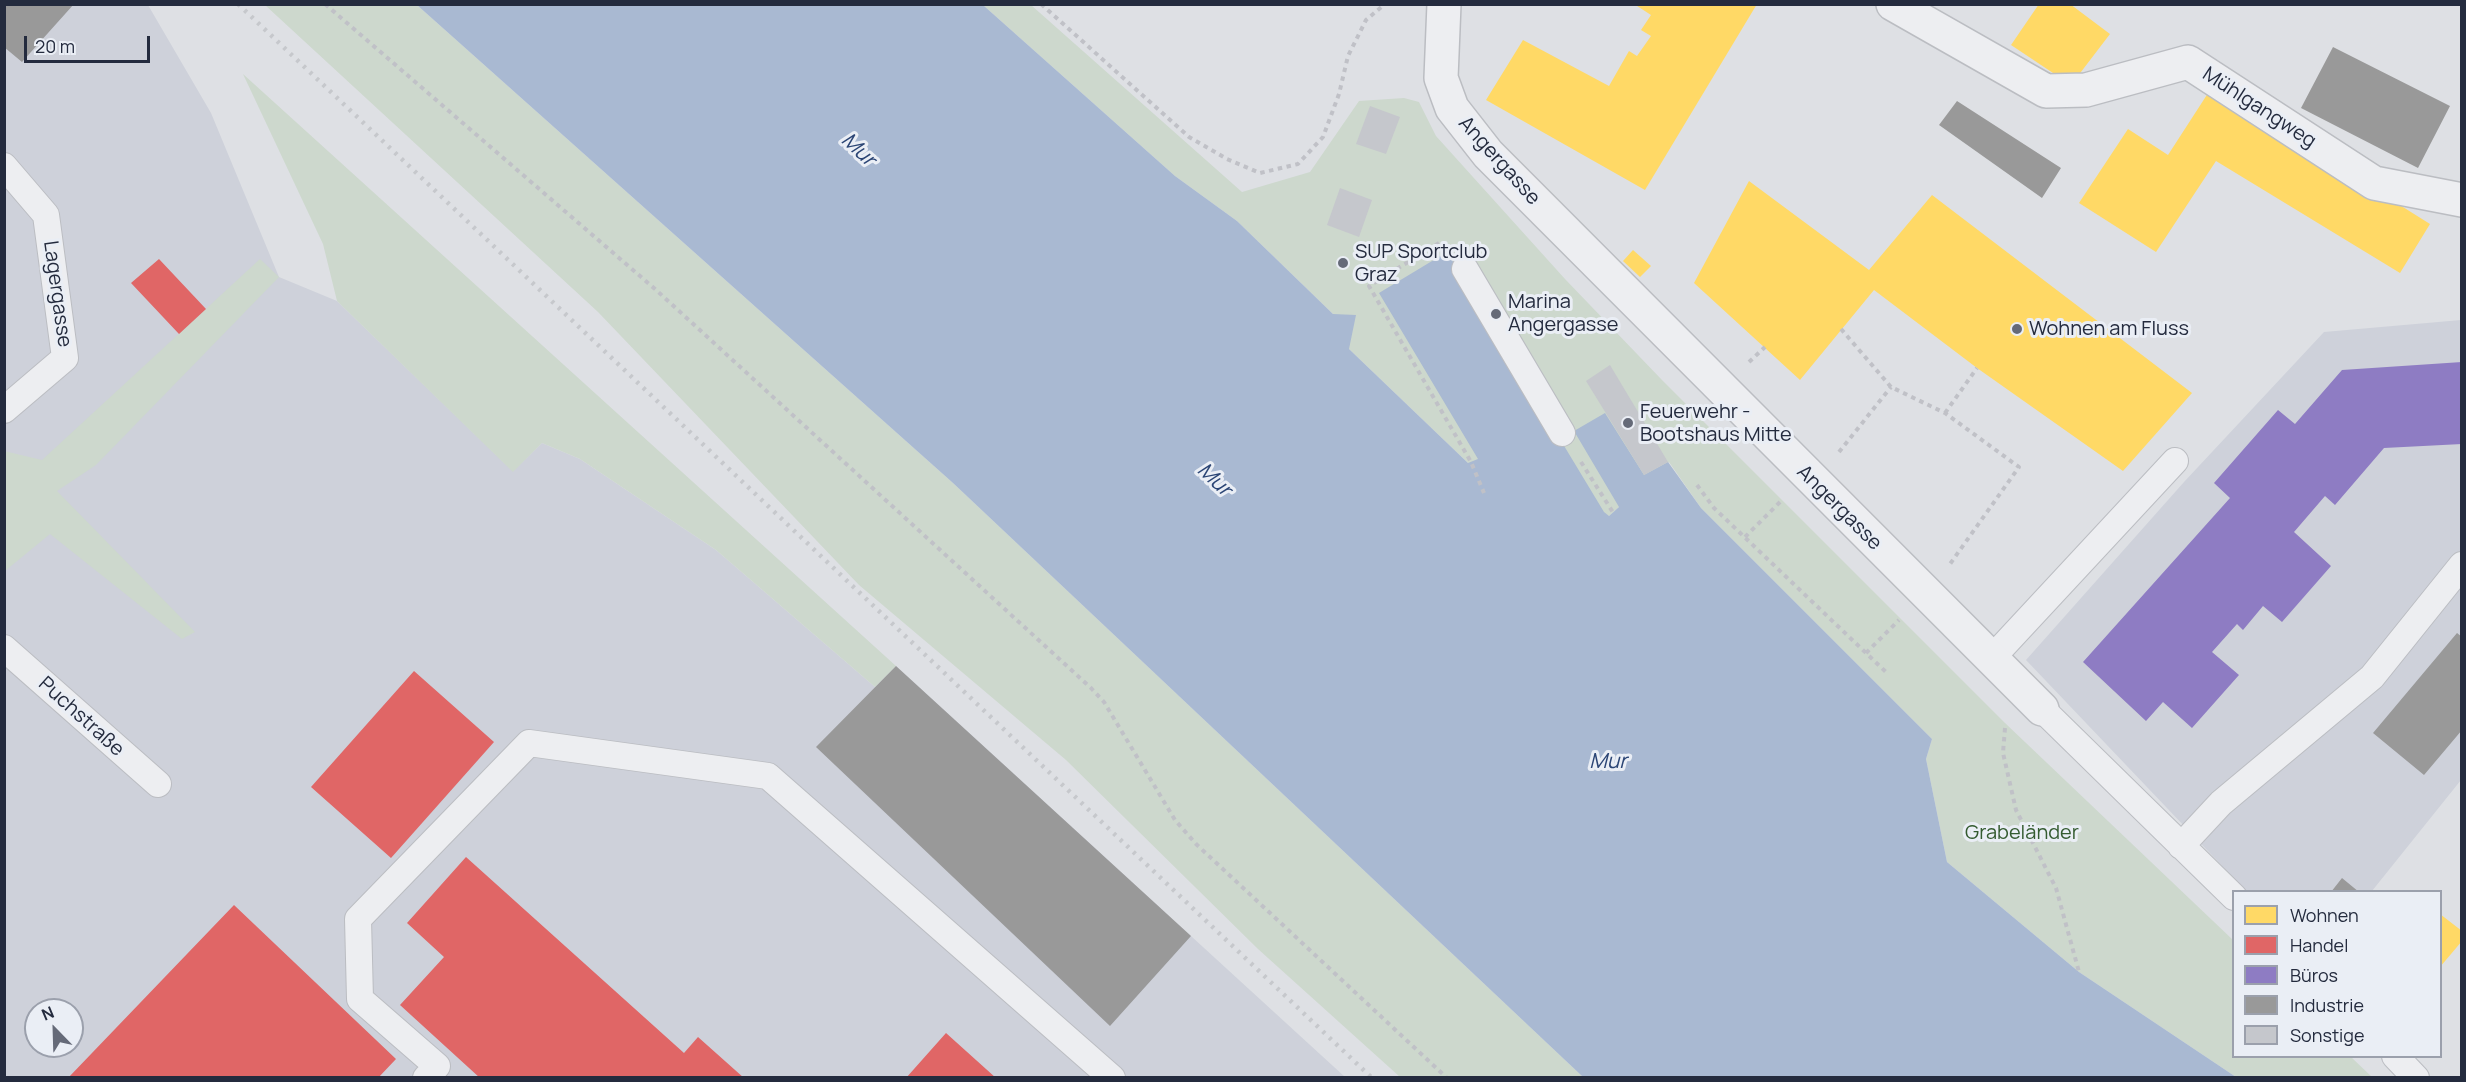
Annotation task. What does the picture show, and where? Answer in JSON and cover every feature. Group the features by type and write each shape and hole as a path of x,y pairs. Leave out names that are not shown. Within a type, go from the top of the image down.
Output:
{"street":[{"name":"Angergasse","path":"1444,4 1442,78 1452,108 1488,154 2032,699"},
{"name":"Mühlgangweg","path":"1893,4 2046,90 2085,90 2188,62 2374,183 2462,200"}],"lane":[{"name":"Lagergasse","path":"4,166 46,214 65,358 4,410"},
{"path":"1465,269 1562,433"},
{"path":"1991,659 2175,461"},
{"path":"2181,846 2221,803 2372,676 2462,565"},
{"name":"Puchstraße","path":"4,648 158,784"},
{"name":"Angergasse","path":"2032,699 2232,895"},
{"path":"426,1077 437,1066 360,999 358,919 529,743 768,776 1112,1077"},
{"path":"2397,1058 2416,1077"}],"path":[{"path":"325,4 655,290 1091,688 1104,702 1175,820 1196,844 1446,1077"},
{"path":"1041,4 1189,137 1227,159 1260,173 1298,164 1323,137 1339,94 1348,56 1366,20 1385,4"},
{"path":"1445,239 1369,286 1471,462 1484,493"},
{"path":"1841,329 1891,387 1945,413 2019,467 1945,571 1923,591"},
{"path":"1945,413 1977,368"},
{"path":"1812,480 1829,464 1891,387"},
{"path":"1562,433 1614,514"},
{"path":"1697,485 1714,508 1888,674"},
{"path":"1744,537 1773,509"},
{"path":"1866,653 1895,624"},
{"path":"2032,699 2005,723 2003,753 2016,810 2056,888 2079,972"}],"shaded area":[{"path":"5,4 148,5 211,113 279,277 337,301 513,471 542,443 580,459 716,550 875,687 896,666 1345,1077 5,1078"},
{"path":"2461,320 2461,780 2373,890 2245,890 2026,660 2184,482 2324,332"}],"green space":[{"path":"265,5 417,5 953,483 1583,1077 1400,1077 1258,949 1066,760 859,585 598,312"},
{"name":"Grabeländer","path":"983,5 1031,5 1242,192 1310,172 1359,101 1404,98 1419,102 1436,136 1565,279 1662,380 2005,723 2232,939 2232,1058 2352,1058 2372,1077 2236,1077 2079,972 1947,862 1926,759 1932,739 1701,508 1669,462 1609,516 1468,463 1349,349 1333,314 1237,221 1175,176"},
{"path":"243,74 896,666 875,687 716,550 580,459 542,443 513,472 337,301 323,244"},
{"path":"260,259 279,277 96,465 57,491 195,632 182,639 50,534 5,571 4,451 42,460"}],"water":[{"name":"Mur","path":"417,5 983,5 1175,176 1237,221 1333,314 1356,315 1349,349 1468,463 1478,459 1379,293 1447,252 1604,512 1609,516 1619,507 1574,431 1605,413 1644,475 1668,462 1701,508 1932,739 1926,759 1947,862 2079,972 2236,1077 1583,1077 953,483"}],"building: Wohnen":[{"path":"1634,4 1757,4 1645,190 1486,100 1523,40 1609,86 1629,51 1637,56 1651,36 1641,30 1651,15"},
{"path":"2039,4 2070,4 2110,34 2071,85 2011,45"},
{"path":"2212,87 2430,224 2400,273 2216,161 2156,252 2079,203 2128,129 2168,155"},
{"name":"Wohnen am Fluss","path":"1749,181 1869,270 1932,195 2192,393 2123,471 1977,368 1874,290 1800,380 1694,283"},
{"path":"1633,250 1651,266 1640,277 1623,261"},
{"path":"2442,916 2462,931 2462,941 2442,965"}],"building: Handel":[{"path":"159,259 206,309 179,334 131,283"},
{"path":"414,671 494,742 391,858 311,787"},
{"path":"466,857 684,1053 698,1037 744,1078 480,1078 400,1005 444,957 407,923"},
{"path":"234,905 396,1059 378,1078 68,1078"},
{"path":"946,1033 996,1078 906,1078"}],"building: Büros":[{"path":"2462,362 2462,444 2384,448 2335,505 2325,496 2294,532 2331,566 2282,622 2263,606 2243,630 2237,624 2212,652 2239,675 2192,728 2163,702 2146,721 2083,662 2230,498 2214,483 2278,410 2295,424 2342,370"}],"building: Industrie":[{"path":"4,4 74,4 22,62 4,47"},
{"path":"2333,47 2450,106 2418,168 2301,108"},
{"path":"1957,101 2061,168 2042,198 1939,125"},
{"path":"2457,633 2462,637 2462,730 2424,775 2373,733"},
{"path":"896,666 1191,936 1110,1026 816,747"},
{"path":"2342,878 2357,890 2333,890"}],"building: Sonstige":[{"path":"1370,106 1400,117 1386,154 1356,144"},
{"path":"1340,188 1372,200 1359,237 1327,225"},
{"name":"Feuerwehr - Bootshaus Mitte","path":"1610,365 1668,462 1644,475 1586,381"}],"railway":[{"path":"238,4 1372,1078"}],"place":[{"name":"SUP Sportclub Graz","path":"1343,263"},
{"name":"Marina Angergasse","path":"1496,314"},
{"name":"Wohnen am Fluss","path":"2017,329"},
{"name":"Feuerwehr - Bootshaus Mitte","path":"1628,423"}]}
